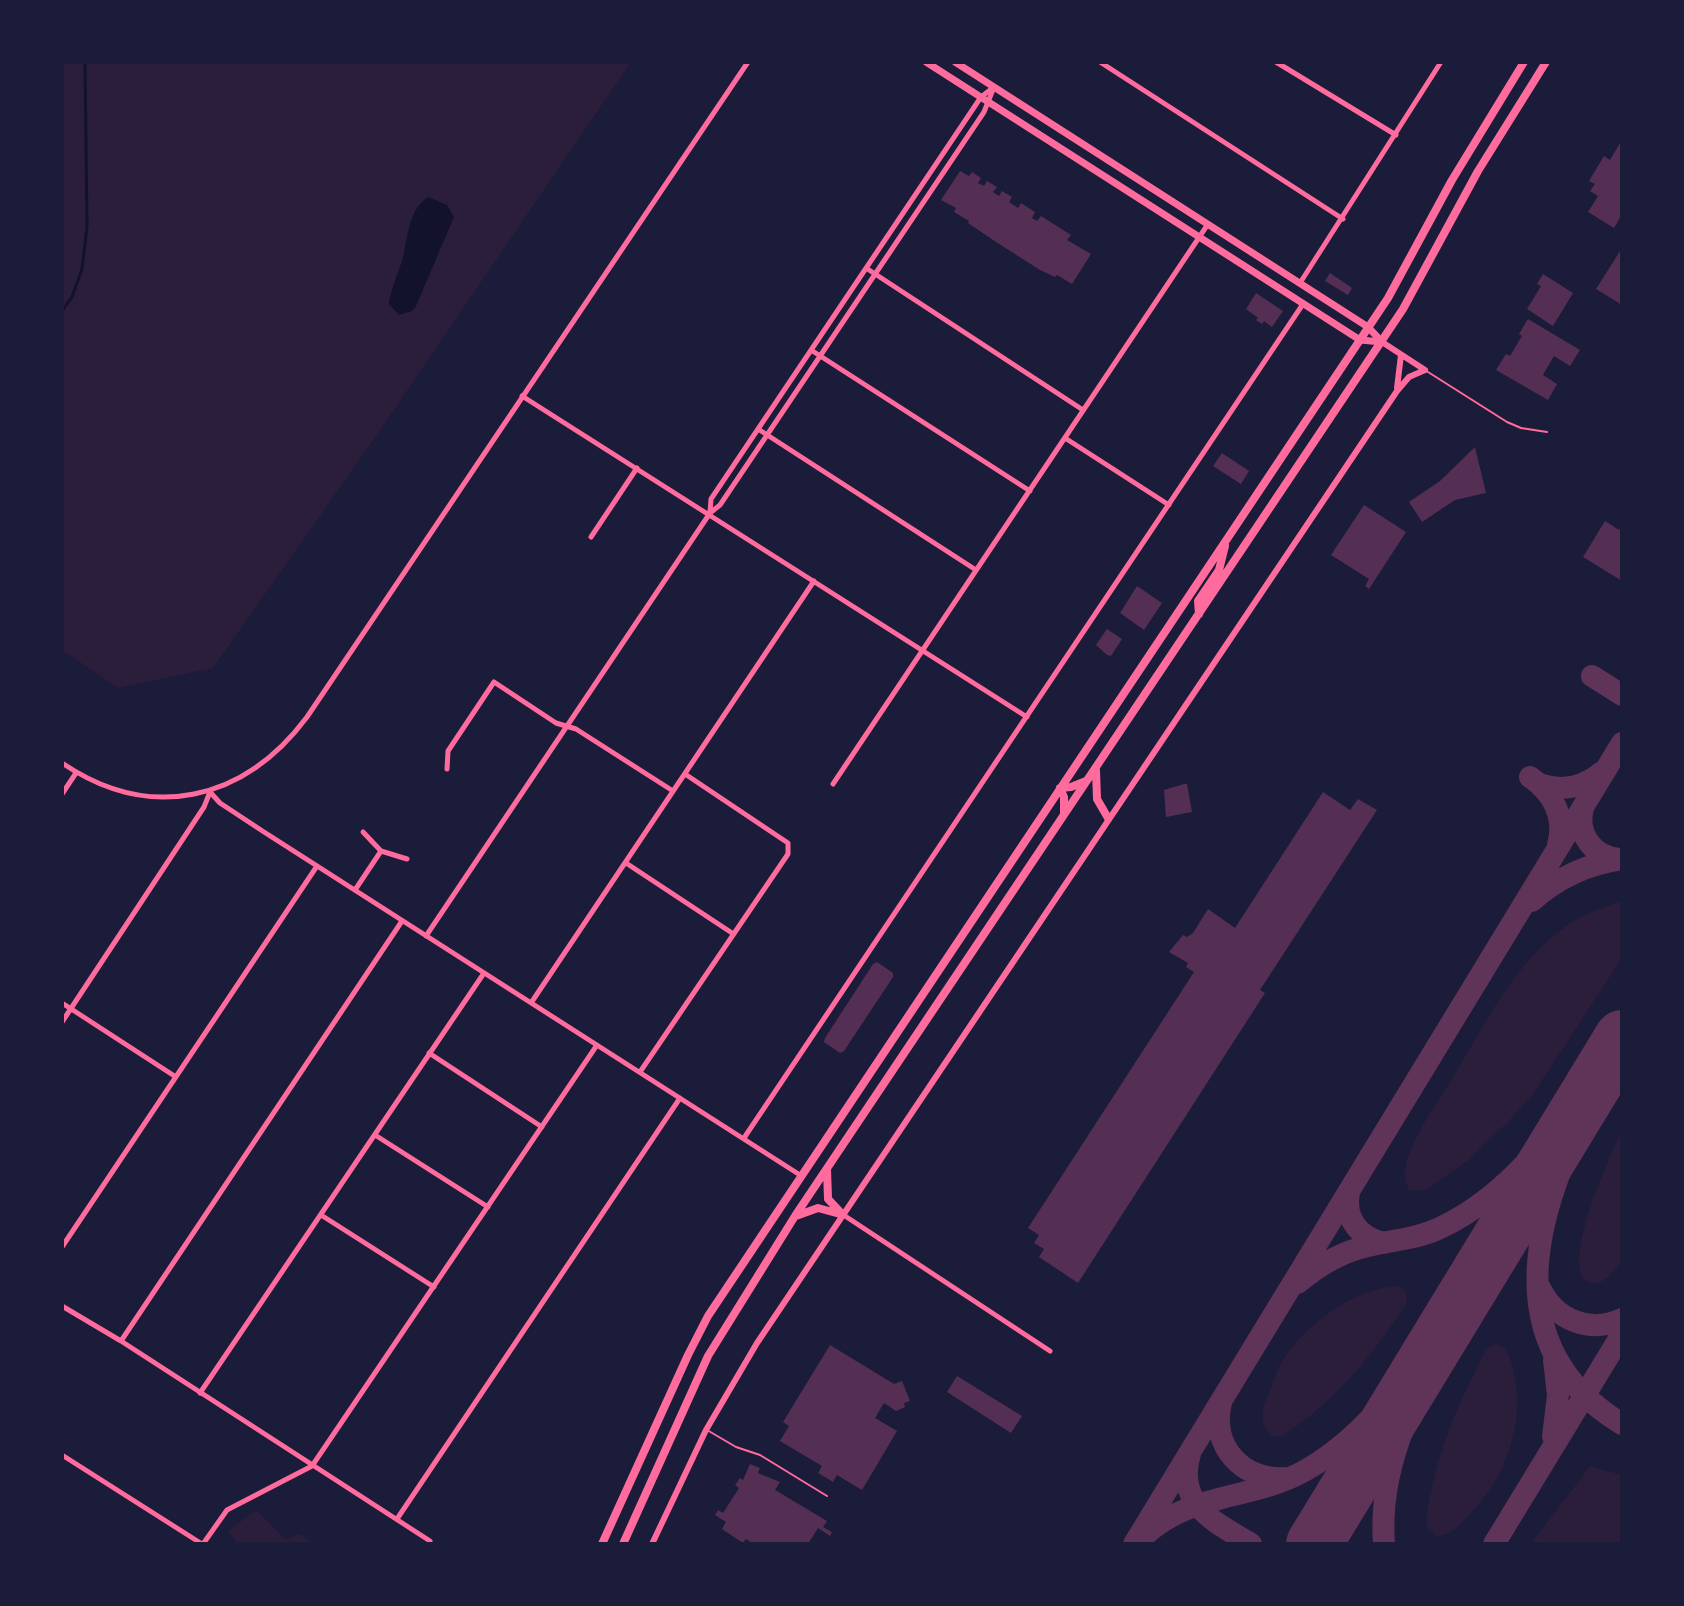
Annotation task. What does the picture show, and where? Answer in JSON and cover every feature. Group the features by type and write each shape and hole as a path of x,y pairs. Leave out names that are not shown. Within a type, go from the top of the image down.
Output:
{"main road":[{"path":"926,62 1360,340 1382,342"},
{"path":"955,62 1368,327 1382,342"},
{"path":"602,1544 708,1316 1360,340 1402,274 1452,180 1524,62"},
{"path":"623,1544 708,1356 795,1216 1382,342 1411,296 1478,171 1546,62"},
{"path":"1226,542 1237,545 1249,540"},
{"path":"1199,614 1198,601 1219,570 1226,542"},
{"path":"1151,652 1155,669 1153,682"},
{"path":"1096,767 1096,794 1108,818"},
{"path":"1060,788 1088,780"},
{"path":"1060,788 1064,797 1064,816"},
{"path":"943,962 958,973"},
{"path":"827,1168 828,1199 842,1214"},
{"path":"795,1216 818,1208 842,1214"},
{"path":"691,1349 708,1356"}],"street":[{"path":"62,763 105,786 137,794 172,796 210,792 260,766 279,751 294,735 748,62"},
{"path":"1100,62 1343,219"},
{"path":"1276,62 1396,135"},
{"path":"1300,283 1441,62"},
{"path":"710,513 711,499 981,97 994,87"},
{"path":"426,936 875,274 989,103 994,87"},
{"path":"833,784 1208,224"},
{"path":"866,268 1083,410"},
{"path":"744,1138 1303,304"},
{"path":"1382,342 1425,370"},
{"path":"811,350 1030,491"},
{"path":"1397,391 1401,355"},
{"path":"652,1544 729,1388 842,1214 1397,391 1409,377 1425,370"},
{"path":"522,396 1027,717"},
{"path":"758,429 976,570"},
{"path":"1065,438 1169,505"},
{"path":"591,537 637,468"},
{"path":"531,1003 814,581"},
{"path":"447,769 448,751 494,682 556,723 576,729 673,791"},
{"path":"62,794 76,773"},
{"path":"639,1072 788,854 788,843 685,774"},
{"path":"210,792 220,803 317,866 800,1175"},
{"path":"62,1022 204,807 210,792"},
{"path":"363,832 381,851 407,859"},
{"path":"355,890 381,851"},
{"path":"626,863 732,933"},
{"path":"62,1247 317,866"},
{"path":"121,1341 402,921"},
{"path":"200,1393 484,973"},
{"path":"62,1003 176,1077"},
{"path":"62,1455 202,1544 227,1510 312,1466 597,1045"},
{"path":"429,1053 542,1127"},
{"path":"397,1519 680,1098"},
{"path":"375,1135 488,1207"},
{"path":"842,1214 1050,1351"},
{"path":"321,1215 434,1287"},
{"path":"62,1306 430,1541"}],"lane":[{"path":"1425,370 1507,422 1521,428 1547,432"},
{"path":"706,1430 736,1447 760,1455 827,1496"}],"shaded area":[{"path":"62,62 631,62 374,439 213,668 118,688 62,650"},
{"path":"428,197 447,205 454,217 416,306 412,311 399,315 389,304 391,293 412,218"},
{"path":"1622,901 1622,958 1533,1094 1467,1161 1426,1190 1409,1190 1405,1168 1416,1137 1514,978 1544,944 1568,925"},
{"path":"1622,1130 1622,1263 1606,1278 1592,1283 1580,1271 1583,1232 1599,1183"},
{"path":"1399,1286 1406,1292 1407,1303 1351,1377 1319,1409 1281,1437 1271,1436 1264,1424 1264,1408 1283,1360 1299,1339 1324,1316 1352,1299 1367,1292"},
{"path":"1496,1343 1509,1356 1517,1393 1515,1430 1510,1448 1484,1498 1457,1528 1437,1536 1427,1527 1426,1520 1438,1462 1481,1359"},
{"path":"1590,1466 1622,1475 1622,1538 1619,1544 1531,1544"},
{"path":"256,1510 286,1540 299,1534 315,1544 238,1544 228,1531"}],"building":[{"path":"1620,143 1622,214 1614,228 1588,212 1598,196 1590,191 1595,184 1589,181 1604,156 1610,160"},
{"path":"960,171 969,176 972,172 981,178 978,183 984,186 987,181 997,187 993,192 999,196 1002,191 1012,197 1009,202 1018,208 1021,203 1035,212 1032,218 1037,221 1041,216 1071,235 1067,240 1091,254 1072,284 1040,270 996,242 954,212 956,208 941,200"},
{"path":"1622,248 1622,305 1596,289"},
{"path":"1330,273 1352,288 1348,295 1325,281"},
{"path":"1543,274 1573,293 1553,326 1527,309 1541,286 1537,284"},
{"path":"1256,293 1283,311 1272,327 1256,320 1258,318 1246,309"},
{"path":"1528,319 1580,350 1570,366 1554,356 1543,375 1557,384 1548,400 1496,370 1506,354 1510,356"},
{"path":"1475,447 1486,493 1455,500 1422,522 1409,502 1440,481"},
{"path":"1222,453 1249,471 1241,484 1213,466"},
{"path":"1364,505 1406,532 1369,589 1365,586 1369,579 1331,555"},
{"path":"1605,521 1619,530 1622,525 1622,581 1583,557"},
{"path":"1137,586 1162,603 1144,630 1120,613"},
{"path":"1107,629 1122,639 1111,656 1096,645"},
{"path":"1187,784 1192,812 1166,817 1164,790"},
{"path":"1323,792 1350,810 1358,799 1377,810 1260,990 1265,993 1078,1283 1039,1257 1044,1249 1034,1243 1039,1235 1028,1228 1194,972 1186,967 1188,963 1169,952 1183,935 1187,937 1193,933 1208,909 1235,928"},
{"path":"877,962 893,973 893,977 840,1053 824,1042 825,1038"},
{"path":"830,1345 894,1384 902,1381 910,1401 896,1411 884,1403 875,1418 897,1431 862,1490 837,1475 833,1482 818,1473 822,1466 780,1441 789,1426 783,1422"},
{"path":"957,1376 1022,1416 1011,1433 947,1392"},
{"path":"750,1464 760,1468 758,1473 780,1482 775,1490 827,1521 823,1527 832,1532 830,1536 818,1528 808,1544 754,1544 746,1539 743,1543 722,1529 726,1522 715,1515 718,1510 723,1513 739,1488 735,1485 740,1478 743,1480"}],"waterway":[{"path":"62,311 72,297 82,269 87,227 85,62"}],"taxiway":[{"path":"1592,676 1622,695"},
{"path":"1134,1544 1622,743"},
{"path":"1540,784 1556,788 1572,787 1602,772"},
{"path":"1530,777 1545,790 1556,806 1560,825 1558,845"},
{"path":"1583,808 1582,827 1589,842 1602,854 1620,859"},
{"path":"1532,901 1574,873 1622,859"},
{"path":"1298,1283 1322,1265 1349,1252 1440,1228 1496,1191 1543,1143 1622,1033"},
{"path":"1599,1089 1558,1177 1544,1222 1538,1268 1540,1312 1554,1353 1580,1391 1622,1424"},
{"path":"1349,1192 1349,1210 1355,1225 1367,1236 1384,1243"},
{"path":"1144,1536 1182,1511 1286,1480 1337,1449 1391,1395 1500,1238"},
{"path":"1540,1288 1555,1308 1575,1321 1598,1325 1622,1319"},
{"path":"1494,1544 1622,1334"},
{"path":"1384,1544 1386,1489 1392,1463 1410,1411 1447,1337"},
{"path":"1553,1436 1558,1395 1554,1360"},
{"path":"1221,1403 1220,1433 1233,1457 1255,1473 1285,1478"},
{"path":"1190,1454 1187,1472 1193,1499 1212,1519 1251,1544"}],"runway":[{"path":"1314,1544 1622,1038"}]}
